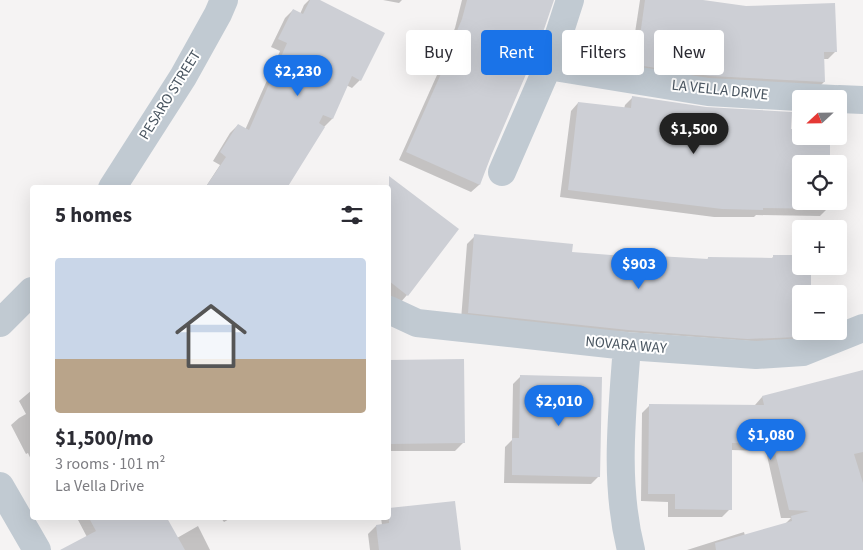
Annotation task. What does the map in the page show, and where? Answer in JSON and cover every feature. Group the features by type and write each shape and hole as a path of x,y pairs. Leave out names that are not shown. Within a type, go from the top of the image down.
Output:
{"street":[{"name":"PESARO STREET","path":"114,185 184,77 224,0"},
{"path":"552,54 570,0"},
{"name":"LA VELLA DRIVE","path":"552,67 708,92 792,97"},
{"path":"502,172 544,75"},
{"path":"848,99 863,100"},
{"path":"0,323 30,293"},
{"name":"NOVARA WAY","path":"391,311 417,323 627,346 756,355 803,352 863,328"},
{"path":"627,346 621,441 621,490 631,550"},
{"path":"0,486 37,550"}],"building":[{"path":"310,0 320,0 385,33 361,81 352,76 333,119 323,115 319,123 325,127 289,185 207,185 226,157 220,152 238,124 249,130 287,43 278,39 293,9 303,14"},
{"path":"467,0 554,0 544,30 481,30 481,75 526,75 480,185 406,152 440,75 471,75 471,30 457,30"},
{"path":"645,0 703,0 746,6 835,3 837,52 824,52 825,82 710,76 703,75 724,75 724,30 654,30 654,68 644,66 644,30 641,30"},
{"path":"632,96 706,107 792,112 792,145 830,145 830,155 792,155 792,208 722,209 568,190 578,102 631,108"},
{"path":"389,176 459,229 408,296 391,283 391,185 389,185"},
{"path":"474,234 573,244 572,252 624,256 624,254 708,259 708,257 773,258 773,255 792,255 792,275 811,275 811,285 792,285 792,337 747,339 628,330 468,313"},
{"path":"464,359 465,443 391,444 391,360"},
{"path":"863,370 863,452 854,454 863,483 863,550 716,550 715,543 792,521 791,516 809,511 789,510 773,444 732,443 732,510 675,509 675,494 648,494 649,404 764,405 762,396"},
{"path":"520,375 602,377 600,477 512,475 512,438 519,438"},
{"path":"455,501 461,550 379,550 376,525 389,523 389,520 391,520 391,508"},
{"path":"90,520 168,520 185,550 60,550 96,531"}]}
